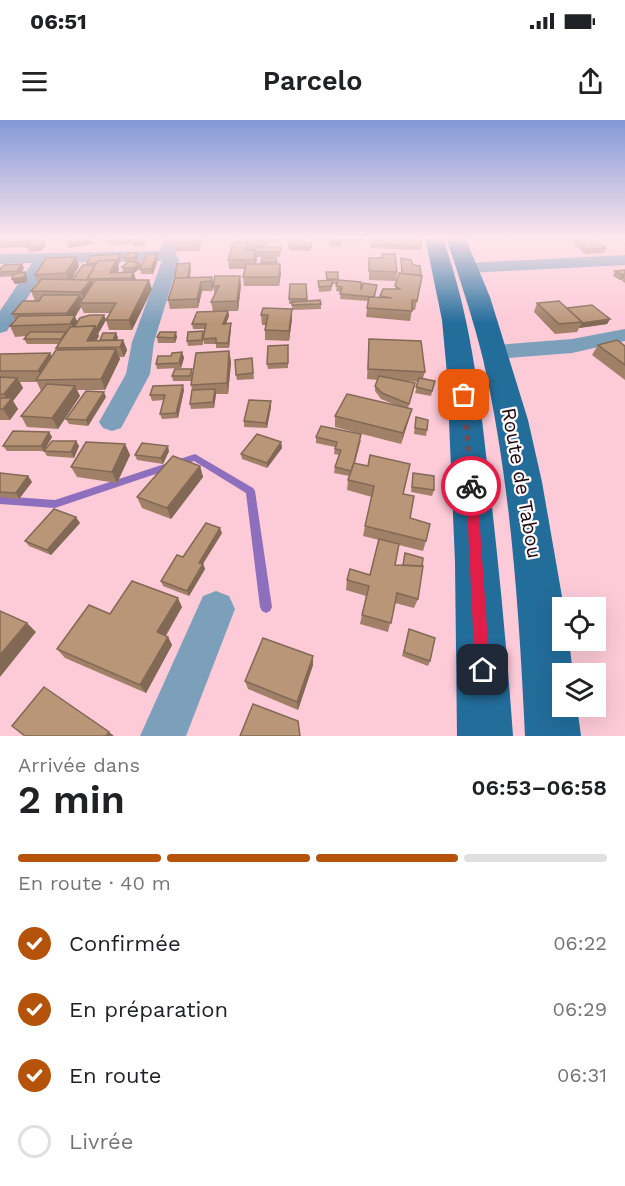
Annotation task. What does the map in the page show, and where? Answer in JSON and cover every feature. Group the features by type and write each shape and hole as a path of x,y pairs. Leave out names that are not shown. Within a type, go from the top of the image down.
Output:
{"main road":[{"path":"443,266 448,278 462,372 481,604 485,736"},
{"name":"Route de Tabou","path":"466,266 497,352 522,464 543,616 553,736"}],"street":[{"path":"0,327 39,266"},
{"path":"112,422 138,374 143,342 169,266"},
{"path":"497,352 572,346 625,335"},
{"path":"163,736 216,609"}],"building":[{"path":"3,266 21,266 17,271 0,272"},
{"path":"41,266 71,266 66,273 35,275"},
{"path":"82,266 95,266 87,280 72,280"},
{"path":"95,266 113,266 110,273 134,272 131,278 87,279"},
{"path":"123,266 136,266 132,269 122,267"},
{"path":"142,266 152,266 151,269 140,269"},
{"path":"177,266 190,266 188,278 175,278 174,282"},
{"path":"246,266 280,266 279,277 243,277"},
{"path":"369,266 396,266 397,272 369,271"},
{"path":"401,266 420,266 421,275 402,274"},
{"path":"625,270 625,274 622,275 615,271"},
{"path":"25,272 24,277 12,279 13,274"},
{"path":"326,272 338,272 338,279 327,279"},
{"path":"399,273 422,276 417,301 412,300 412,311 367,308 369,297 392,298 380,296 383,289 400,289 395,286"},
{"path":"215,276 240,276 237,301 211,302 219,286 213,286"},
{"path":"212,277 211,281 201,282 197,299 168,300 175,278"},
{"path":"42,279 91,280 81,292 31,291"},
{"path":"95,280 149,280 129,320 106,320 116,303 80,303"},
{"path":"333,280 331,286 319,287 318,281"},
{"path":"338,280 361,282 361,290 363,283 377,285 374,297 340,294 342,287 336,286"},
{"path":"290,284 306,284 307,299 289,299"},
{"path":"43,295 80,295 67,313 12,314 23,301 39,301"},
{"path":"320,300 321,304 292,305 292,302"},
{"path":"559,301 582,322 559,324 537,303"},
{"path":"592,305 610,319 582,323 567,308"},
{"path":"263,308 292,309 289,331 265,330 268,315 261,315"},
{"path":"228,311 223,324 231,323 228,343 216,343 216,338 203,339 206,324 192,324 197,312"},
{"path":"75,315 70,324 10,326 19,316"},
{"path":"104,315 96,329 95,326 74,327 80,318"},
{"path":"95,326 87,341 123,340 120,347 56,348 70,327"},
{"path":"203,331 202,340 187,341 188,332"},
{"path":"30,332 66,332 61,339 24,339"},
{"path":"160,332 176,332 174,338 157,337"},
{"path":"103,333 116,333 113,340 100,340"},
{"path":"369,339 421,341 425,372 368,369"},
{"path":"617,340 625,346 625,365 598,345"},
{"path":"288,345 288,363 267,364 268,346"},
{"path":"116,349 101,379 36,380 56,350"},
{"path":"229,351 227,383 191,385 196,353"},
{"path":"182,352 179,363 156,364 158,356 171,356 172,353"},
{"path":"50,353 38,371 0,371 0,354"},
{"path":"252,358 253,373 236,375 235,360"},
{"path":"175,369 192,369 190,376 172,376"},
{"path":"379,376 415,383 409,404 382,393 375,386"},
{"path":"0,377 17,378 4,394 0,394"},
{"path":"419,378 435,381 432,391 416,387"},
{"path":"47,384 75,386 52,418 21,416"},
{"path":"183,385 176,413 160,414 165,395 150,395 153,386"},
{"path":"215,389 213,402 190,404 192,390"},
{"path":"86,391 104,392 86,420 66,419"},
{"path":"347,394 412,409 403,433 335,416"},
{"path":"0,398 12,398 3,409 0,409"},
{"path":"249,400 271,401 266,423 244,421"},
{"path":"416,417 428,420 427,430 415,428"},
{"path":"321,426 361,434 351,471 335,467 341,450 335,449 337,442 316,437"},
{"path":"13,431 49,432 41,446 3,446"},
{"path":"257,434 281,442 267,463 241,454"},
{"path":"52,441 76,441 71,452 44,451"},
{"path":"86,442 125,444 112,472 71,467"},
{"path":"142,443 168,446 161,458 135,455"},
{"path":"370,455 410,464 403,494 414,496 410,518 430,524 426,541 365,526 374,486 348,480 354,463 368,466"},
{"path":"173,456 200,466 167,508 137,497"},
{"path":"0,473 28,476 16,493 0,492"},
{"path":"413,473 434,476 434,490 412,487"},
{"path":"54,509 76,517 47,550 25,541"},
{"path":"206,523 220,528 199,563 203,564 187,591 161,581 177,555 183,557"},
{"path":"379,539 399,544 395,565 423,566 418,599 397,593 391,623 362,615 369,586 347,580 350,569 370,575"},
{"path":"405,553 423,558 422,566 403,565"},
{"path":"132,581 178,598 157,632 168,637 140,685 57,649 89,605 110,614"},
{"path":"0,611 27,623 0,655"},
{"path":"409,629 435,638 430,661 404,652"},
{"path":"263,638 313,656 297,702 245,681"},
{"path":"44,687 109,732 106,736 25,736 12,726"},
{"path":"253,704 298,721 300,736 240,736"}],"waterway":[{"path":"0,500 55,504 195,457 250,491 266,607"}],"way so far":[{"path":"464,395 471,486"}],"route":[{"path":"471,486 481,604 483,670"}]}
